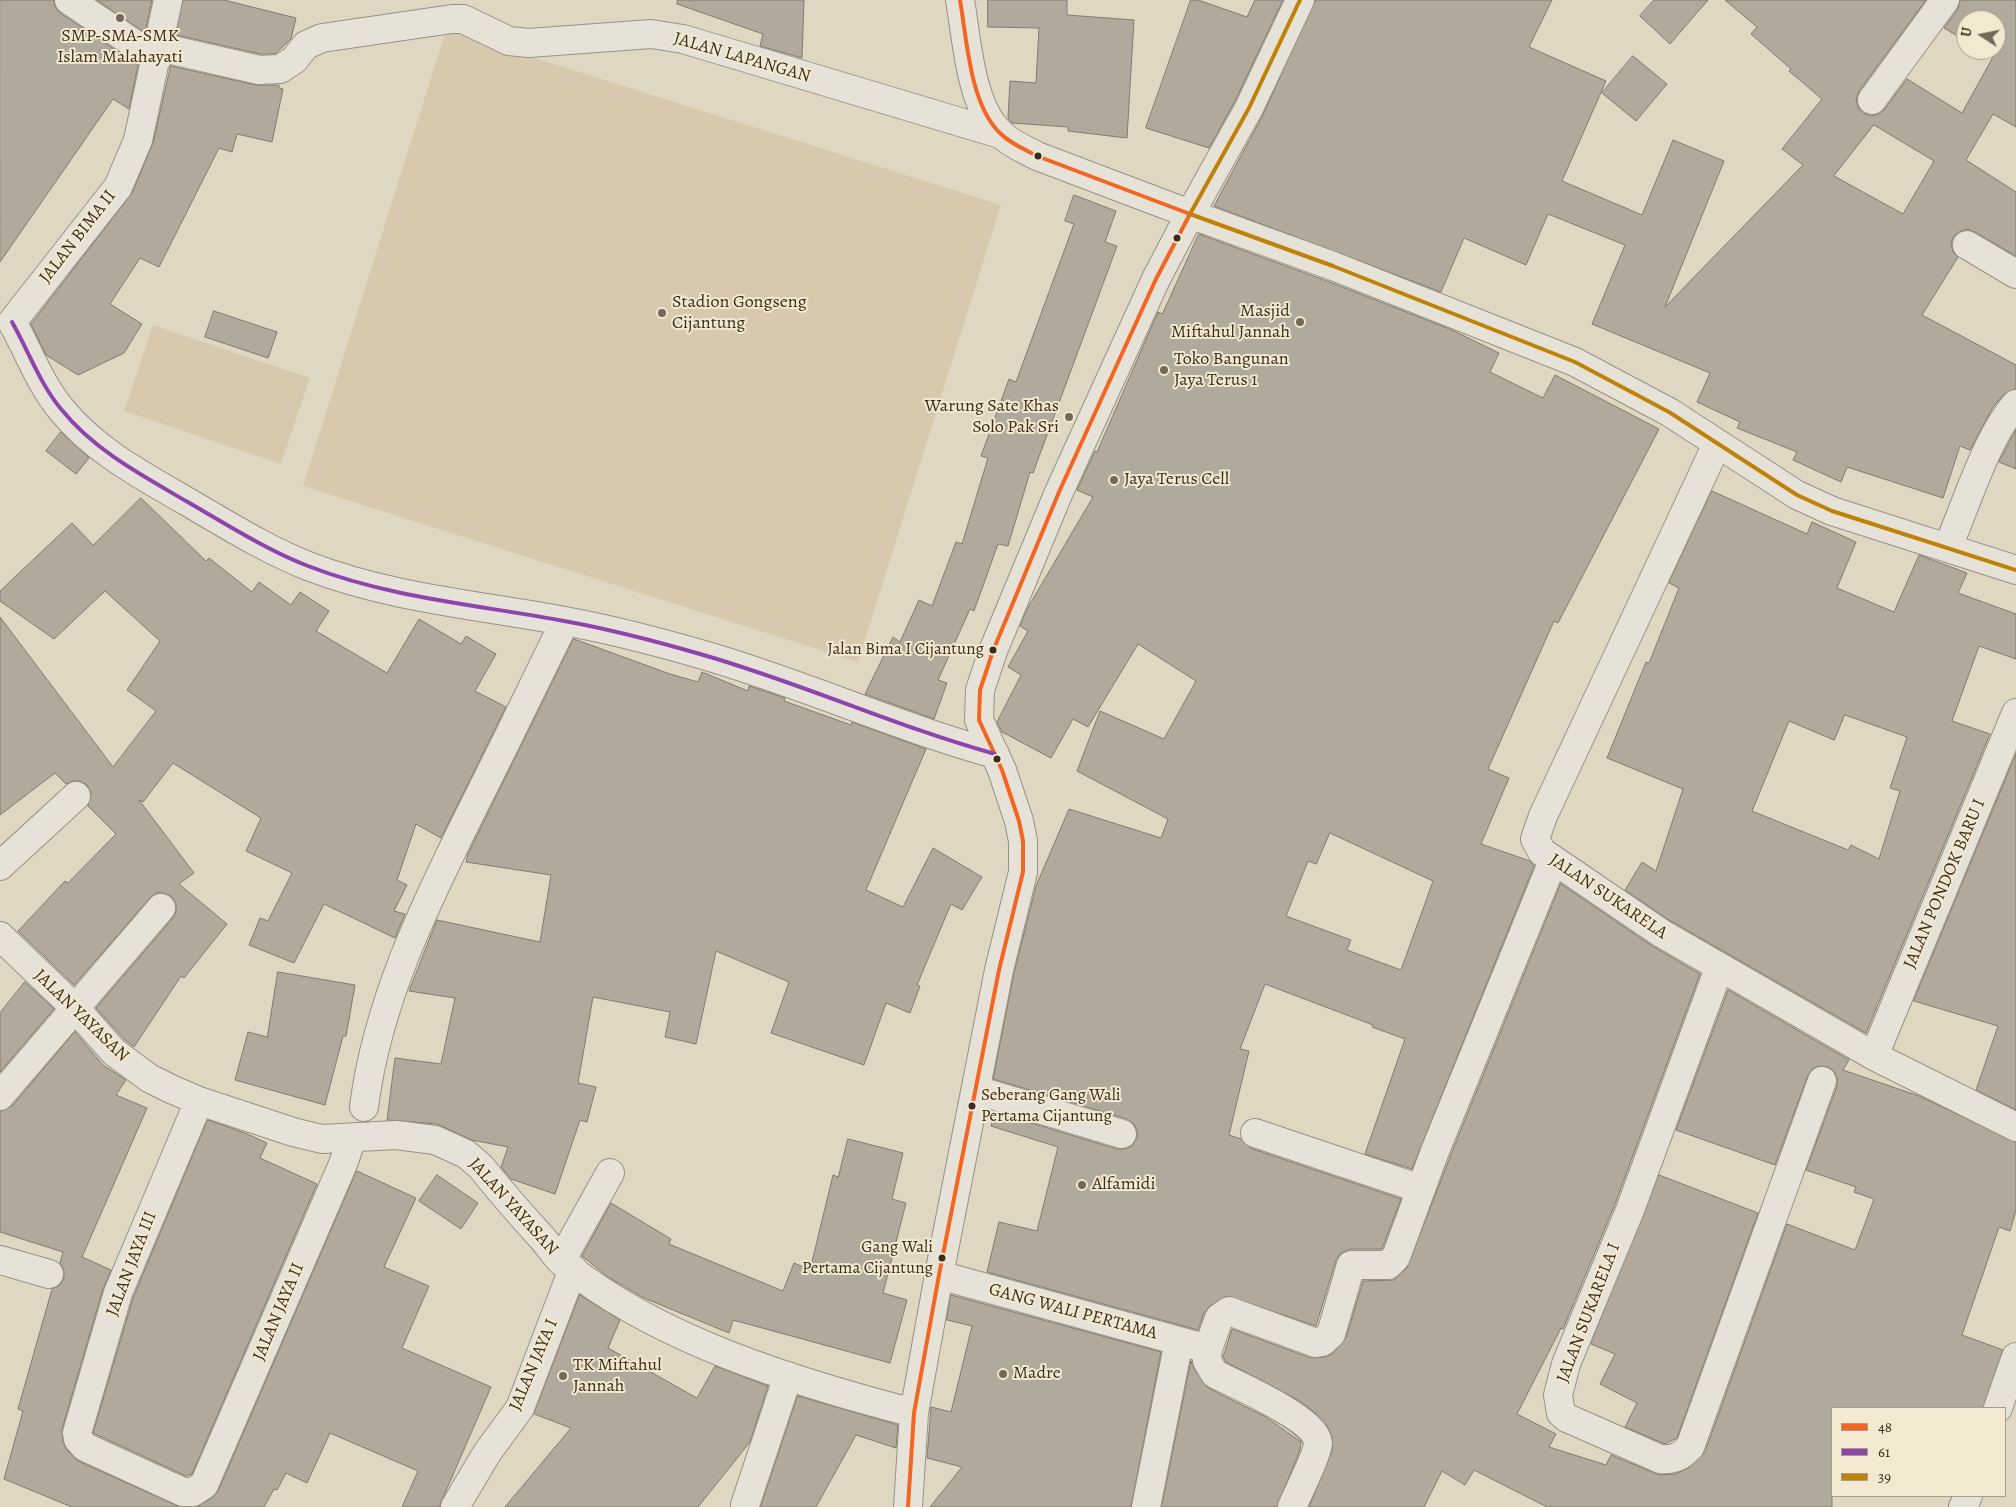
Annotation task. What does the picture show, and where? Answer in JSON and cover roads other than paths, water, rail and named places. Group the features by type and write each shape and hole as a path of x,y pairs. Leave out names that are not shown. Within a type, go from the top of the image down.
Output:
{"street":[{"path":"69,0 158,53"},
{"name":"JALAN BIMA II","path":"6,319 118,187 138,140 168,0"},
{"path":"960,0 978,96 986,117 1000,134 1015,145 1037,156 1333,266 1575,362 1669,412 1797,495 1832,512 1948,546 2016,570"},
{"path":"908,1507 914,1413 999,970 1023,866 1023,841 1019,821 995,754 979,720 980,690 984,675 1059,492 1156,279 1249,108 1300,0"},
{"path":"1872,100 1945,0"},
{"name":"JALAN LAPANGAN","path":"158,53 259,70 280,69 294,60 306,45 322,38 452,19 463,19 509,41 529,43 651,34 683,39 1000,134"},
{"path":"1967,245 2016,274"},
{"path":"6,319 47,389 78,429 96,445 244,535 301,563 348,579 482,609 565,621 700,654 940,739 995,754"},
{"path":"1948,546 1987,454 2009,412 2016,404"},
{"name":"JALAN SUKARELA","path":"1717,444 1543,816 1535,839 1542,852 1553,861 1661,933 1718,968 1874,1056 2016,1127"},
{"path":"364,1107 368,1071 391,990 448,861 565,621"},
{"name":"JALAN PONDOK BARU I","path":"1874,1056 2016,713"},
{"path":"0,866 76,796"},
{"path":"1292,1507 1318,1445 1316,1433 1301,1420 1215,1374 1207,1361 1208,1349 1219,1318 1230,1311 1316,1344 1322,1342 1331,1334 1351,1265 1388,1265 1396,1257 1421,1189 1553,861"},
{"path":"0,1096 74,1007 161,908"},
{"name":"JALAN YAYASAN","path":"0,936 74,1007 114,1052 148,1078 199,1101 322,1139 416,1136 435,1140 466,1154 481,1167 567,1265 652,1320 738,1358 788,1376 914,1413"},
{"name":"JALAN SUKARELA I","path":"1718,968 1630,1210 1566,1364 1558,1395 1561,1412 1566,1418 1660,1459 1671,1460 1681,1457 1690,1447 1822,1081"},
{"path":"976,1090 1122,1134"},
{"name":"JALAN JAYA III","path":"199,1101 118,1293 77,1433 78,1440 84,1447 176,1490 190,1492 204,1485"},
{"path":"1255,1133 1421,1189"},
{"name":"JALAN JAYA II","path":"204,1485 343,1164 352,1138"},
{"name":"JALAN JAYA I","path":"455,1507 487,1453 520,1408 567,1265 610,1173"},
{"path":"0,1260 49,1274"},
{"name":"GANG WALI PERTAMA","path":"939,1276 1208,1349"},
{"path":"1146,1507 1179,1341"},
{"path":"1998,1407 2016,1357"},
{"path":"745,1505 788,1376"}],"place":[{"name":"SMP-SMA-SMK Islam Malahayati","path":"120,18"},
{"name":"Stadion Gongseng Cijantung","path":"662,313"},
{"name":"Masjid Miftahul Jannah","path":"1300,322"},
{"name":"Toko Bangunan Jaya Terus 1","path":"1164,370"},
{"name":"Warung Sate Khas Solo Pak Sri","path":"1069,417"},
{"name":"Jaya Terus Cell","path":"1114,480"},
{"name":"Jalan Bima I Cijantung","path":"993,650"},
{"name":"Seberang Gang Wali Pertama Cijantung","path":"972,1106"},
{"name":"Alfamidi","path":"1082,1185"},
{"name":"Gang Wali Pertama Cijantung","path":"942,1258"},
{"name":"Madre","path":"1003,1374"},
{"name":"TK Miftahul Jannah","path":"563,1376"}]}
